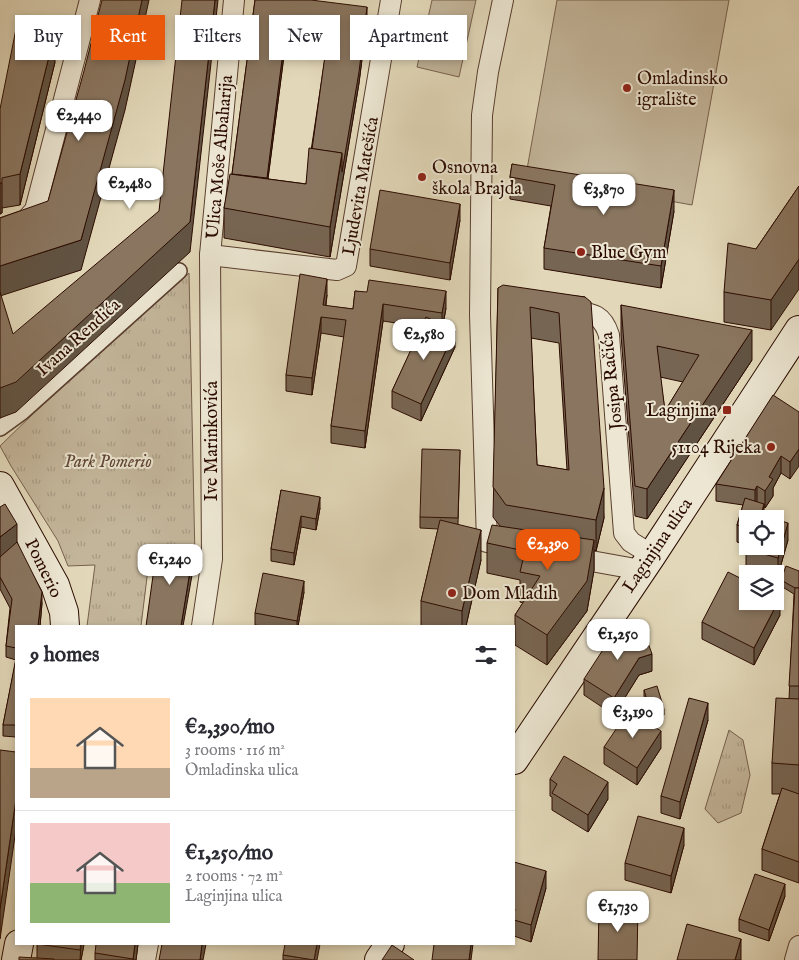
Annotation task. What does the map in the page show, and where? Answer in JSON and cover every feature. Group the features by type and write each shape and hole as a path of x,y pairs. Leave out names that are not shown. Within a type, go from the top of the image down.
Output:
{"main road":[{"name":"Laginjina ulica","path":"515,758 799,330"},
{"name":"Pomerio","path":"0,486 55,585 64,612 64,625"},
{"path":"16,960 19,945"},
{"path":"379,960 389,945"}],"street":[{"path":"0,229 26,220 35,210 90,0"},
{"name":"Ulica Moše Albaharija","path":"210,255 234,0"},
{"name":"Ljudevita Matešića","path":"210,255 337,270 346,266 391,0"},
{"path":"503,0 488,72 482,115 490,297 486,542 542,552 646,562"},
{"name":"Ive Marinkovića","path":"202,625 212,559 210,255"},
{"name":"Ivana Rendića","path":"0,428 19,415 179,271"},
{"name":"Josipa Račića","path":"548,307 596,315 607,328 624,533 646,562"},
{"path":"145,960 148,945"},
{"path":"795,960 799,946"}],"green space":[{"path":"432,0 476,0 467,41 467,15 429,15"},
{"name":"Omladinsko igralište","path":"557,0 729,0 692,205 526,175"},
{"path":"419,60 463,60 459,77 417,67"},
{"name":"Park Pomerio","path":"189,273 195,559 149,561 141,625 87,625 95,565 68,566 58,541 0,446"},
{"path":"729,730 743,740 750,775 741,813 718,823 705,809"}],"building":[{"path":"102,0 142,0 139,15 98,15"},
{"path":"182,0 215,0 213,15 180,15"},
{"path":"255,0 311,0 367,7 366,15 350,15 350,60 360,60 342,172 342,153 312,149 324,60 340,60 340,15 269,15 269,60 282,60 267,178 232,174 247,60 259,60 259,15 253,15"},
{"path":"15,34 15,60 48,60 20,174 2,178 2,183 0,183 0,109"},
{"path":"91,43 91,60 129,60 81,240 0,266 0,218 48,201"},
{"path":"175,60 208,60 190,222 16,382 0,388 0,292 13,334 159,211"},
{"path":"309,148 342,153 330,227 224,208 230,174 306,184"},
{"path":"512,164 674,190 661,266 544,248 555,185 510,177"},
{"path":"799,186 799,259 771,300 724,292 728,243 756,249"},
{"path":"380,190 460,204 450,263 370,249"},
{"path":"300,274 327,279 323,305 353,309 355,291 367,292 369,280 446,291 442,313 383,304 365,431 331,426 346,320 321,317 312,378 286,375"},
{"path":"503,285 585,297 591,302 604,488 596,520 506,505 493,487 498,288","holes":["530,307 559,313 569,470 537,465"]},
{"path":"621,305 752,330 647,489 635,486","holes":["657,346 699,355 665,411"]},
{"path":"426,317 455,331 421,404 392,391"},
{"path":"773,395 799,412 799,449 790,462 781,456 769,477 773,479 765,491 757,486 755,490 716,484"},
{"path":"422,449 460,450 458,518 420,517"},
{"path":"281,490 320,497 316,519 301,516 294,553 271,549"},
{"path":"745,498 764,504 762,510 741,510"},
{"path":"5,504 17,524 0,537 0,507"},
{"path":"440,520 481,530 462,611 421,601"},
{"path":"784,522 788,523 784,537"},
{"path":"492,525 594,540 587,581 547,635 515,615 540,576 520,572 525,551 487,543"},
{"path":"17,542 42,592 38,625 15,625 15,648 6,646 12,599 0,577 0,557"},
{"path":"157,547 194,547 181,625 146,625"},
{"path":"767,555 779,555 778,558"},
{"path":"786,566 799,571 799,588 795,588 784,582"},
{"path":"728,572 739,578 739,610 774,610 754,648 702,622"},
{"path":"263,573 304,581 297,621 255,613"},
{"path":"795,588 799,588 799,686 789,686"},
{"path":"617,628 631,637 644,632 652,654 639,658 614,698 584,679"},
{"path":"15,663 15,725 3,725"},
{"path":"657,686 664,709 651,713 644,690"},
{"path":"689,698 708,703 680,802 661,796"},
{"path":"776,698 799,699 799,765 772,763"},
{"path":"629,710 661,731 637,768 604,747"},
{"path":"0,750 15,752 15,806 0,909"},
{"path":"564,756 608,782 588,815 552,793 557,784 550,779"},
{"path":"782,788 799,794 799,862 762,849"},
{"path":"638,816 684,828 671,876 625,863"},
{"path":"515,862 546,871 531,925 515,920"},
{"path":"755,874 785,884 769,930 739,919"},
{"path":"599,906 638,906 637,960 598,960"},
{"path":"687,924 741,939 735,960 677,960"},
{"path":"44,945 81,945 80,950"},
{"path":"96,945 135,945 133,959 95,953"},
{"path":"162,945 202,945 200,960 159,960"},
{"path":"285,945 317,945 314,960 283,955"},
{"path":"392,945 414,960 382,960"},
{"path":"434,945 471,945 469,960 432,960"},
{"path":"19,957 54,959 54,960 19,960"}],"place":[{"name":"Omladinsko igralište","path":"627,88"},
{"name":"Osnovna škola Brajda","path":"422,177"},
{"name":"Blue Gym","path":"581,252"},
{"name":"Laginjina","path":"727,410"},
{"name":"51104 Rijeka","path":"771,447"},
{"name":"Dom Mladih","path":"452,593"}]}
